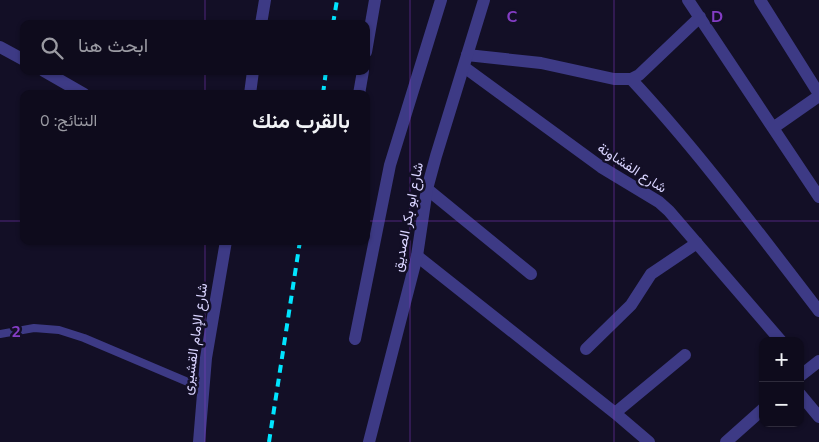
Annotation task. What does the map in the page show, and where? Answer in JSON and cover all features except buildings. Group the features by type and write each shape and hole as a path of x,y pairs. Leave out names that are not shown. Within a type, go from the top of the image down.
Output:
{"street":[{"path":"262,20 265,0"},
{"path":"370,29 375,0"},
{"path":"355,339 393,152 440,0"},
{"name":"شارع ابو بكر الصديق","path":"369,442 417,256 427,189 445,123 484,0"},
{"path":"688,0 819,197"},
{"path":"760,0 819,95 773,128"},
{"path":"466,61 541,63 614,79 631,79 639,75 700,17"},
{"path":"0,47 20,58"},
{"name":"شارع الفشاونة","path":"466,61 601,167 659,202 669,211 778,337"},
{"path":"51,75 77,90"},
{"path":"251,90 253,75"},
{"path":"360,90 362,75"},
{"path":"631,79 660,110 702,161 819,311"},
{"path":"427,189 531,274"},
{"path":"586,349 631,305 651,274 697,243"},
{"name":"شارع الإمام القشيرى","path":"199,442 202,388 225,245"},
{"path":"417,256 615,413 643,440"},
{"path":"615,413 685,355"},
{"path":"804,369 819,360"},
{"path":"804,399 819,417"},
{"path":"726,442 759,413"}],"lane":[{"path":"0,334 34,328 59,330 84,338 202,388"}],"railway":[{"path":"334,20 337,0"},
{"path":"324,90 325,75"},
{"path":"269,442 299,245"}]}
